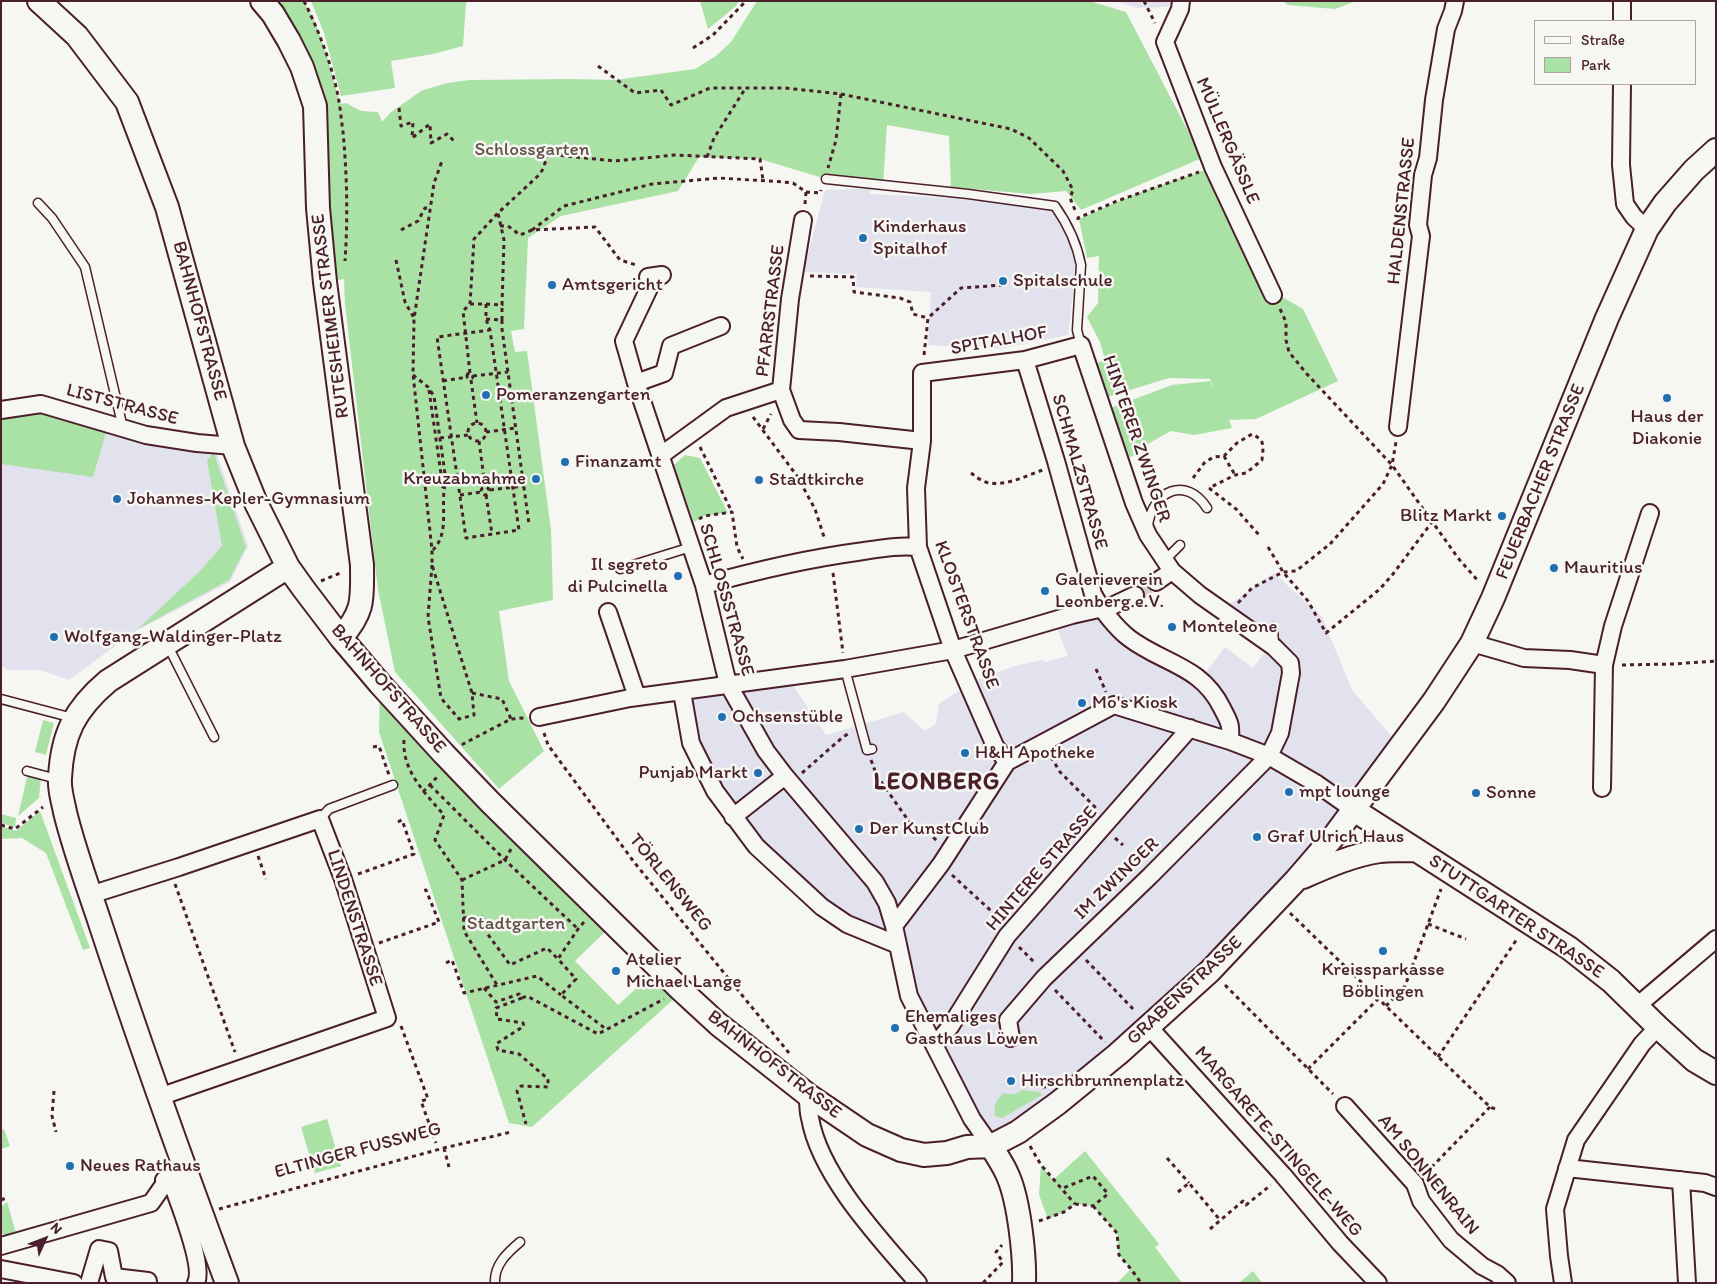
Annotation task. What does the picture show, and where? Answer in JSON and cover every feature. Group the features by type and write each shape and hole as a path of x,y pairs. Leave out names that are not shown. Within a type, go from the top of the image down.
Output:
{"street":[{"name":"BAHNHOFSTRASSE","path":"39,1 77,36 127,102 167,207 233,446 256,503 288,567 341,638 444,754 597,909 718,1024 808,1095 867,1135 901,1150 924,1155 991,1146"},
{"name":"RUTESHEIMER STRASSE","path":"262,1 273,14 290,41 316,106 318,208 325,282 362,565 360,611 352,626 341,638"},
{"name":"MÜLLERGÄSSLE","path":"1181,1 1180,9 1165,42 1213,167 1272,295"},
{"name":"HALDENSTRASSE","path":"1398,427 1421,236 1418,225 1423,175 1428,158 1437,82 1446,29 1456,1"},
{"path":"1622,1 1622,20"},
{"path":"1622,85 1621,165 1625,204 1634,217 1647,229"},
{"name":"FEUERBACHER STRASSE","path":"1354,810 1434,702 1472,644 1493,598 1607,318 1647,229 1665,203 1694,170 1716,150"},
{"name":"PFARRSTRASSE","path":"803,220 790,299 781,390 792,420 799,430 839,432 922,441"},
{"name":"SCHLOSSSTRASSE","path":"662,275 648,277 651,284 624,341 636,383 704,585 728,684 766,751 788,780 875,882 887,903 894,926 908,996 966,1097 972,1119 991,1146"},
{"path":"636,383 664,374 671,346 721,326"},
{"name":"SPITALHOF","path":"922,373 1025,360 1082,344"},
{"name":"HINTERER ZWINGER","path":"1082,344 1134,503 1145,530 1169,566 1228,615 1274,647 1290,664 1291,673 1280,732 1269,756"},
{"name":"SCHMALZSTRASSE","path":"1025,360 1057,465 1092,594 1101,608 1129,638 1187,669 1206,684 1217,698 1231,726 1230,741"},
{"name":"KLOSTERSTRASSE","path":"922,373 922,441 916,488 918,548 953,650 995,746 1007,762"},
{"path":"660,456 726,408 781,390"},
{"name":"LISTSTRASSE","path":"1,410 41,404 146,435 197,443 233,446"},
{"path":"1602,788 1604,665 1614,626 1650,513"},
{"path":"704,585 751,572 830,556 903,546 918,548"},
{"path":"1156,582 1169,566"},
{"path":"227,1283 159,1097 75,852 60,786 65,739 74,719 91,696 108,681 288,567"},
{"path":"539,717 637,697 845,669 953,650 1112,606 1135,595"},
{"path":"608,612 637,697"},
{"path":"1472,644 1524,658 1570,660 1604,665"},
{"path":"682,692 692,743 715,791 756,846 822,907 847,924 898,945"},
{"path":"894,926 941,864 1007,762 1114,705 1230,741 1269,756 1317,784 1354,810"},
{"name":"HINTERE STRASSE","path":"935,1045 950,1027 1010,934 1190,728"},
{"name":"IM ZWINGER","path":"1011,1038 1008,1020 1045,976 1150,876 1269,756"},
{"path":"733,817 788,780"},
{"name":"STUTTGARTER STRASSE","path":"1354,810 1569,948 1611,981 1694,1060 1716,1073"},
{"name":"GRABENSTRASSE","path":"991,1146 1018,1132 1058,1103 1150,1027 1210,970 1278,900 1354,810"},
{"path":"90,895 320,819"},
{"name":"LINDENSTRASSE","path":"159,1097 387,1018 343,879 320,819"},
{"path":"1296,880 1355,856 1381,851 1415,850"},
{"path":"1637,1006 1716,939"},
{"name":"MARGARETE-STINGELE-WEG","path":"1150,1027 1340,1243 1378,1283"},
{"path":"1563,1283 1558,1256 1555,1209 1576,1140 1642,1044 1658,1027"},
{"path":"808,1095 810,1119 820,1150 831,1174 918,1283"},
{"name":"AM SONNENRAIN","path":"1345,1106 1415,1184 1421,1201 1452,1240 1482,1266 1497,1274 1507,1283"},
{"path":"991,1146 1012,1186 1020,1226 1025,1267 1024,1283"},
{"path":"1567,1168 1705,1183 1716,1187"},
{"path":"1,1246 151,1203 165,1183 164,1180 170,1178 197,1259 198,1279 196,1283"},
{"path":"1681,1180 1687,1283"},
{"path":"88,1283 99,1249 109,1251 114,1277 148,1281 148,1283"},
{"path":"206,1283 218,1258"},
{"path":"1,1269 74,1283"}],"lane":[{"path":"826,179 968,194 1055,206 1065,220 1081,265 1077,330 1082,344"},
{"path":"38,203 52,218 84,267 124,430"},
{"path":"1145,530 1156,502 1166,494 1179,490 1191,492 1202,500 1207,508"},
{"path":"1169,566 1170,555 1180,545"},
{"path":"620,569 691,546"},
{"path":"1273,627 1274,647"},
{"path":"167,644 214,736"},
{"path":"845,669 860,727 870,750"},
{"path":"1,700 74,719"},
{"path":"27,771 60,786"},
{"path":"320,819 329,809 393,785"},
{"path":"495,1283 495,1274 505,1254 520,1242"}],"path":[{"path":"304,1 316,24 328,58 339,102 347,168 348,224 344,269"},
{"path":"693,48 713,34 746,1"},
{"path":"598,66 634,93 661,90 671,105 710,88 786,88 841,94 1010,128 1029,138 1063,171 1073,190 1070,198 1080,226"},
{"path":"707,157 714,138 746,89"},
{"path":"826,179 836,140 841,94"},
{"path":"399,108 401,126 413,122 412,138 430,124 431,143 447,134 454,141"},
{"path":"477,423 464,334 463,311 470,304 474,239 498,213 539,175 548,154 614,161 675,155 760,160 763,180"},
{"path":"432,565 472,693 474,715 459,719 441,698 428,616 432,550 413,374 414,319 434,183 442,161"},
{"path":"500,226 508,226 520,235 532,230 564,206 652,184 719,178 763,180 793,183 806,192 820,193"},
{"path":"1078,218 1117,201 1177,179"},
{"path":"401,230 418,221 425,208 430,208"},
{"path":"498,213 504,240 502,329 530,524"},
{"path":"532,230 595,226 620,260 638,266"},
{"path":"396,260 405,302 414,319"},
{"path":"794,276 853,277 854,292 900,298 910,302 913,314 928,318"},
{"path":"922,373 928,318 961,288 1003,285"},
{"path":"1272,295 1286,322 1286,340 1289,352 1306,373 1392,465 1458,558 1482,586"},
{"path":"470,304 502,305"},
{"path":"486,304 486,320 490,330 519,530 466,538 437,338 490,330"},
{"path":"486,320 502,320"},
{"path":"443,380 508,372"},
{"path":"413,374 428,387 434,396 446,481 443,491"},
{"path":"428,387 443,491 443,528 441,539 432,550"},
{"path":"752,416 797,476 815,508 830,556 845,669"},
{"path":"763,429 769,419"},
{"path":"477,423 483,425 486,432 484,438 479,441 472,440 469,435 470,427 477,423"},
{"path":"1228,615 1252,588 1283,572 1296,571 1330,544 1383,484 1392,465 1398,427"},
{"path":"486,432 516,428"},
{"path":"1193,478 1205,462 1214,457 1224,456 1237,442 1252,434 1260,438 1263,443 1262,460 1246,473 1235,475 1208,488"},
{"path":"440,438 469,435"},
{"path":"479,441 485,486 490,490"},
{"path":"704,443 700,446 732,512 737,548 751,572"},
{"path":"1224,456 1235,475"},
{"path":"971,472 982,481 994,483 1011,480 1057,465"},
{"path":"481,492 481,489 485,486"},
{"path":"492,534 486,495 490,490 524,486"},
{"path":"460,495 481,492 486,495"},
{"path":"704,516 732,512"},
{"path":"1268,547 1283,572 1308,601 1326,633 1380,589 1432,521"},
{"path":"1604,665 1716,661"},
{"path":"1096,669 1106,693"},
{"path":"466,749 463,744 510,719 502,699 472,693"},
{"name":"TÖRLENSWEG","path":"539,717 548,745 634,862 791,1055"},
{"path":"788,780 843,736 860,727"},
{"path":"1042,744 1060,772 1109,821"},
{"path":"373,747 379,746 393,785"},
{"path":"404,746 405,758 411,775 444,816 435,840 462,880 464,930 497,985"},
{"path":"870,750 878,776 904,816 915,830 927,831 942,846 941,864 1010,934 1045,976 1118,1054"},
{"path":"430,785 578,929"},
{"path":"1,825 15,829 60,786"},
{"path":"343,879 414,854 402,820 396,823"},
{"path":"462,880 505,860 518,829"},
{"path":"262,870 266,879"},
{"path":"1386,1006 1405,986 1448,870"},
{"path":"365,948 438,922 426,890 421,892"},
{"path":"1278,900 1490,1107 1498,1110"},
{"path":"183,903 241,1068"},
{"path":"558,959 578,929 597,909"},
{"path":"463,918 485,917 487,934 510,965 547,948 576,979 561,994"},
{"path":"1438,1057 1528,921"},
{"path":"1428,924 1466,939"},
{"path":"1075,948 1150,1027"},
{"path":"446,963 452,960 464,993 536,976 606,1029"},
{"path":"1210,970 1345,1106"},
{"path":"484,988 496,1002 519,994 522,998"},
{"path":"526,1124 517,1091 521,1086 548,1087 548,1079 519,1054 498,1050 496,1044 524,1026 523,1023 497,1019 496,1008 527,996 598,1034 680,989"},
{"path":"1308,1069 1378,998"},
{"path":"401,1026 428,1098 421,1101 436,1143"},
{"path":"54,1091 52,1116 56,1132"},
{"path":"1415,1184 1490,1107"},
{"name":"ELTINGER FUSSWEG","path":"216,1209 511,1132"},
{"path":"1018,1132 1032,1148 1041,1165 1075,1204 1093,1206 1117,1233 1119,1254 1141,1283"},
{"path":"444,1148 449,1167"},
{"path":"1167,1158 1220,1220"},
{"path":"1061,1189 1093,1176 1108,1194 1093,1206"},
{"path":"1210,1229 1243,1201 1246,1205 1283,1176"},
{"path":"1178,1192 1189,1183"},
{"path":"1,1200 6,1198"},
{"path":"983,1283 1002,1262 996,1252 1020,1226 1064,1212 1075,1204"}],"shaded area":[{"path":"1114,1 1179,1 1167,7 1137,8"},
{"name":"Spitalschule","path":"870,189 870,194 950,198 1053,209 1077,260 1068,335 1000,349 928,345 931,292 856,287 857,274 803,272 825,190"},
{"name":"Johannes-Kepler-Gymnasium","path":"41,404 216,451 248,546 230,582 134,632 69,680 40,670 8,670 1,666 1,410"},
{"path":"1274,573 1322,617 1352,690 1400,746 1289,898 1036,1132 968,1130 910,1009 907,957 792,892 717,783 679,702 784,672 826,735 904,712 924,731 936,724 939,704 973,681 1015,666 1042,660 1046,662 1068,656 1056,625 1097,615 1196,682 1225,647 1253,668 1266,650 1224,608"}],"green space":[{"name":"Schlossgarten","path":"262,1 304,1 316,24 340,104 346,103 361,111 378,112 382,122 390,113 421,91 447,83 470,80 615,80 695,69 716,56 731,42 757,1 1089,1 1126,12 1202,158 1081,210 1066,191 1031,194 951,187 949,136 887,125 883,185 826,179 760,159 699,157 678,191 561,216 528,238 524,329 511,331 515,352 527,351 551,530 553,600 499,611 509,681 544,751 499,789 395,672 378,590 345,304 344,279 325,282 315,106"},
{"path":"311,1 468,1 466,3 463,46 433,54 391,61 395,88 341,96 324,33"},
{"path":"700,1 739,1 736,6 708,29"},
{"path":"1283,1 1356,1 1335,9 1288,5"},
{"path":"1213,167 1270,290 1303,309 1338,381 1256,419 1229,420 1232,428 1194,435 1171,431 1151,442 1133,456 1119,460 1110,427 1113,407 1172,385 1210,381 1215,390 1210,379 1169,378 1104,398 1093,364 1105,360 1100,342 1087,317 1098,303 1099,256 1087,258 1079,219 1133,195"},
{"path":"30,408 106,433 93,477 1,464 1,415"},
{"path":"214,453 246,547 229,580 138,629 200,571 222,546 207,460"},
{"path":"685,455 700,458 728,513 704,516 694,522 674,465"},
{"name":"Stadtgarten","path":"380,684 613,924 575,961 618,1005 652,974 675,998 532,1127 509,1123 379,732"},
{"path":"43,720 54,723 46,755 35,752"},
{"path":"28,773 41,777 39,798 18,816"},
{"path":"40,811 90,948 83,950 46,853 22,838 1,839 1,826 16,831"},
{"path":"1,814 16,818 15,827 1,823"},
{"path":"1022,1090 1040,1092 1042,1095 1002,1118 995,1116 994,1109 997,1100 1004,1093 1016,1094"},
{"path":"327,1119 341,1166 315,1173 301,1127"},
{"path":"4,1129 10,1146 1,1149 1,1130"},
{"path":"1085,1151 1159,1244 1155,1247 1182,1283 1117,1283 1131,1269 1119,1255 1117,1233 1093,1206 1075,1204 1064,1212 1048,1219 1039,1195 1041,1165 1053,1180"},
{"path":"7,1202 17,1236 5,1237 2,1233 1,1207"},
{"path":"1253,1271 1262,1283 1239,1283"}],"tunnel":[{"path":"1135,595 1156,582"}],"place":[{"name":"Kinderhaus Spitalhof","path":"863,238"},
{"name":"Spitalschule","path":"1003,281"},
{"name":"Amtsgericht","path":"552,285"},
{"name":"Pomeranzengarten","path":"486,395"},
{"name":"Haus der Diakonie","path":"1667,398"},
{"name":"Finanzamt","path":"565,462"},
{"name":"Kreuzabnahme","path":"536,479"},
{"name":"Stadtkirche","path":"759,480"},
{"name":"Johannes-Kepler-Gymnasium","path":"117,499"},
{"name":"Blitz Markt","path":"1502,516"},
{"name":"Mauritius","path":"1554,568"},
{"name":"Il segreto di Pulcinella","path":"678,576"},
{"name":"Galerieverein Leonberg e.V.","path":"1045,591"},
{"name":"Monteleone","path":"1172,627"},
{"name":"Wolfgang-Waldinger-Platz","path":"54,637"},
{"name":"Mo's Kiosk","path":"1082,703"},
{"name":"Ochsenstüble","path":"722,717"},
{"name":"H&H Apotheke","path":"965,753"},
{"name":"Punjab Markt","path":"758,773"},
{"name":"mpt lounge","path":"1289,792"},
{"name":"Sonne","path":"1476,793"},
{"name":"Der KunstClub","path":"859,829"},
{"name":"Graf Ulrich Haus","path":"1257,837"},
{"name":"Kreissparkasse Böblingen","path":"1383,951"},
{"name":"Atelier Michael Lange","path":"616,971"},
{"name":"Ehemaliges Gasthaus Löwen","path":"895,1028"},
{"name":"Hirschbrunnenplatz","path":"1011,1081"},
{"name":"Neues Rathaus","path":"70,1166"}],"district":[{"name":"LEONBERG","path":"937,783"}]}
